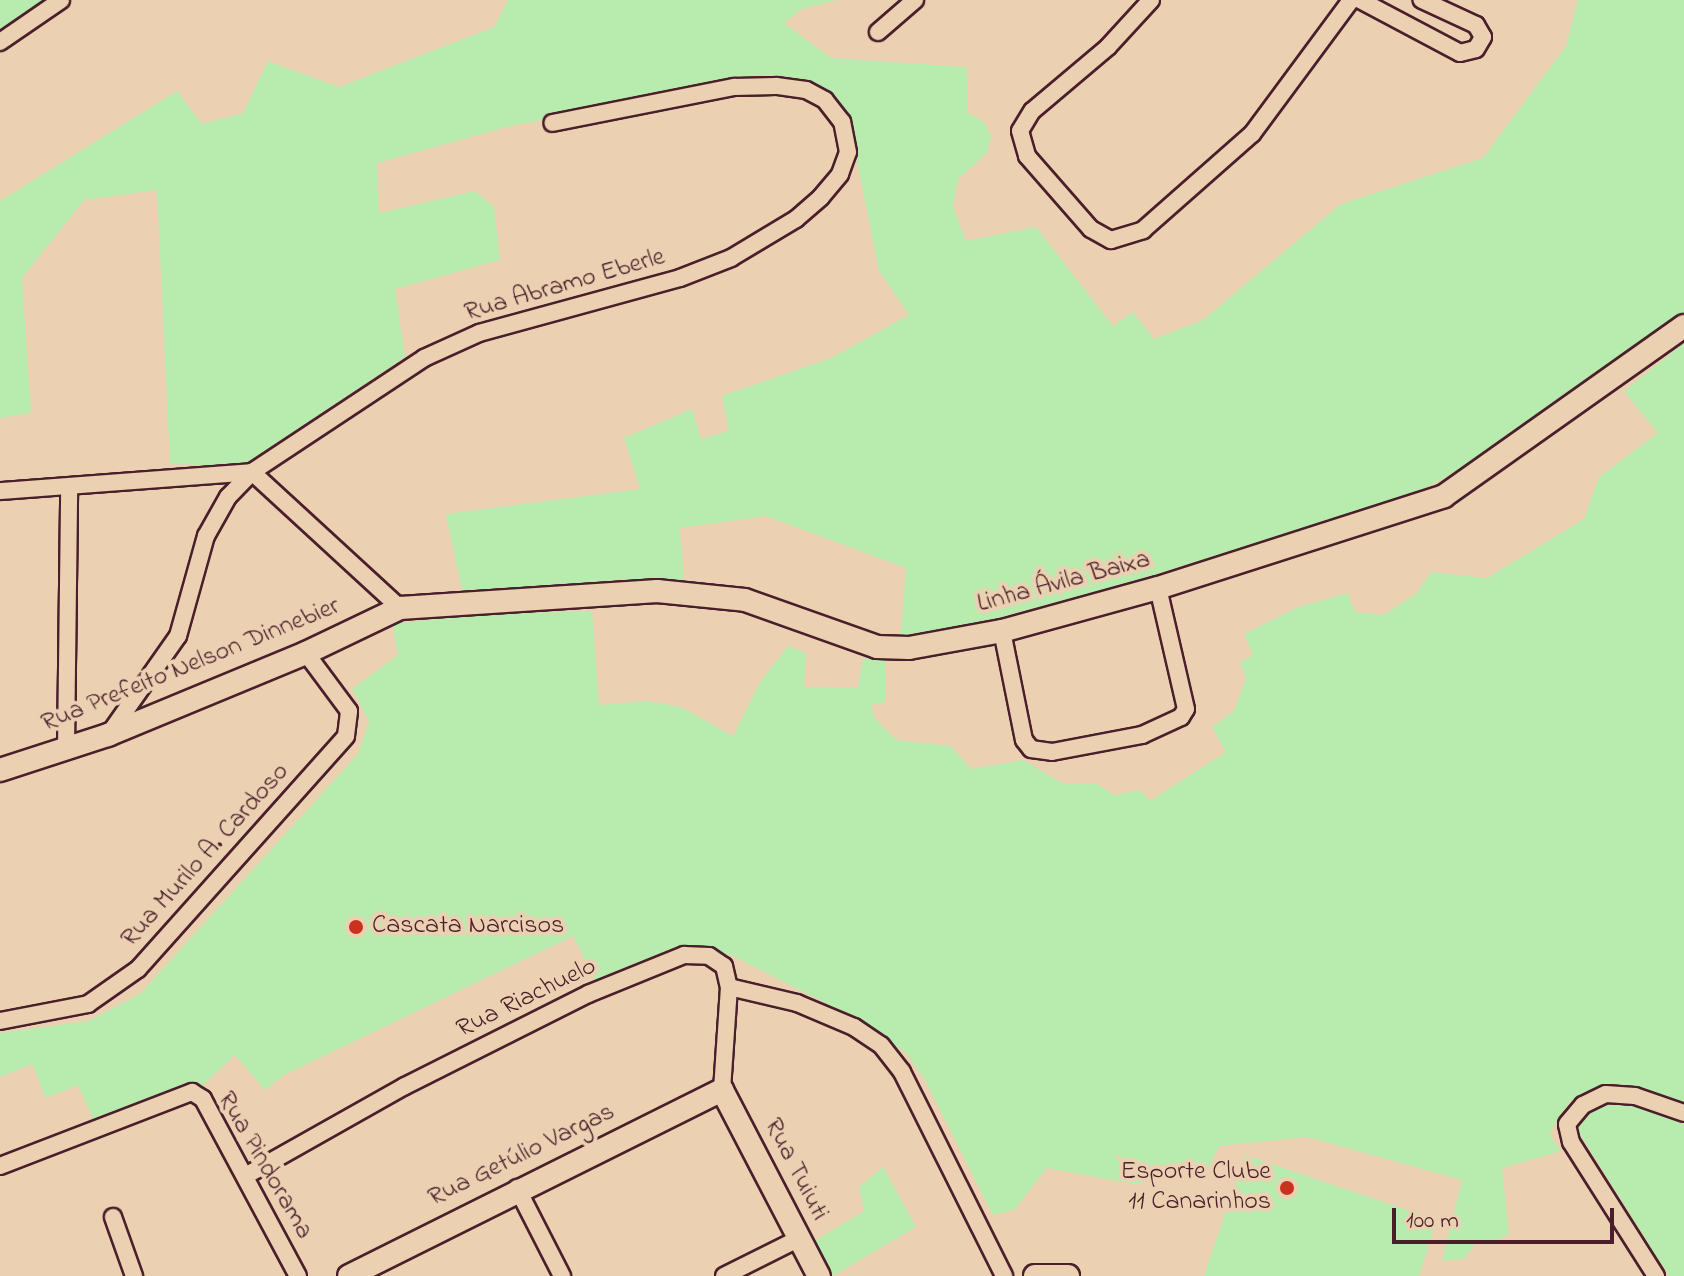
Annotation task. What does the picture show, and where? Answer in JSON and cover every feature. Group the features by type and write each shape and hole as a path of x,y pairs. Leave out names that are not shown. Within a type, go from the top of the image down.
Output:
{"street":[{"path":"0,42 61,0"},
{"path":"878,32 915,0"},
{"path":"1151,0 1108,47 1032,111 1020,131 1027,156 1091,229 1111,240 1143,230 1252,134 1351,0"},
{"path":"1360,0 1460,53 1476,49 1483,37 1476,25 1422,0"},
{"name":"Rua Abramo Eberle","path":"108,735 178,636 206,536 228,497 252,472 424,358 479,333 666,283 731,258 796,219 821,197 840,174 848,152 842,122 825,100 776,86 734,87 553,123"},
{"name":"Linha Ávila Baixa","path":"400,608 657,591 745,600 877,647 909,648 1002,631 1158,588 1444,496 1684,326"},
{"path":"0,491 252,472 400,608"},
{"path":"66,749 69,487"},
{"path":"1002,631 1024,740 1031,749 1052,752 1142,735 1181,717 1186,709 1158,588"},
{"name":"Rua Prefeito Nelson Dinnebier","path":"0,770 108,735 306,653 400,608"},
{"name":"Rua Murilo A. Cardoso","path":"0,1021 88,1004 138,969 346,736 349,711 306,653"},
{"name":"Rua Riachuelo","path":"247,1175 517,1029 670,961 709,956 724,966 729,987"},
{"path":"722,1090 729,987 797,1003 854,1027 881,1045 902,1072 1004,1276"},
{"name":"Rua Getúlio Vargas","path":"349,1276 517,1188 722,1090"},
{"name":"Rua Tuiuti","path":"722,1090 819,1276"},
{"name":"Rua Pindorama","path":"0,1166 179,1093 203,1099 247,1175 298,1276"},
{"path":"1656,1276 1571,1142 1567,1124 1583,1105 1606,1094 1635,1096 1684,1113"},
{"path":"517,1188 562,1276"},
{"path":"113,1217 134,1276"},
{"path":"724,1276 798,1239"},
{"path":"1035,1276 1068,1276"}],"green space":[{"path":"0,0 45,0 0,31"},
{"path":"508,0 836,0 802,9 784,23 831,58 967,67 967,112 984,122 991,136 987,153 958,179 953,207 966,241 1036,227 1113,326 1133,312 1154,339 1203,320 1341,204 1483,158 1566,46 1578,0 1684,0 1684,316 1475,461 1420,491 1144,578 915,642 900,642 906,568 766,516 680,528 684,582 462,590 446,514 640,489 624,438 692,409 701,439 729,431 722,396 831,358 909,315 879,271 849,121 775,81 514,125 377,163 379,213 475,191 494,207 500,260 395,289 405,357 242,466 170,464 157,190 84,200 22,278 31,413 0,418 0,201 177,91 202,124 243,113 268,61 339,87 494,27"},
{"path":"1684,343 1684,1103 1624,1088 1590,1091 1571,1100 1549,1134 1561,1151 1502,1168 1509,1234 1487,1245 1477,1242 1464,1259 1442,1261 1462,1180 1307,1137 1219,1146 1207,1171 1134,1184 1047,1168 1014,1210 993,1215 924,1078 906,1053 855,1018 729,954 697,952 598,986 573,936 284,1075 265,1090 235,1055 202,1086 173,1090 94,1121 78,1085 46,1098 32,1064 0,1077 0,1033 88,1021 140,994 358,754 369,721 352,689 398,655 392,624 480,614 592,611 599,705 647,701 681,707 733,736 760,682 788,646 806,653 804,687 858,688 863,658 885,661 885,703 872,703 873,716 896,740 951,746 971,769 1023,760 1064,784 1097,784 1114,795 1141,790 1150,801 1226,752 1212,727 1234,711 1246,679 1240,662 1253,655 1244,634 1298,607 1348,593 1355,612 1383,615 1416,594 1431,572 1487,578 1584,519 1599,477 1658,433 1624,391"},
{"path":"1613,1102 1632,1103 1684,1122 1684,1276 1669,1276 1576,1128 1595,1109"},
{"name":"Esporte Clube 11 Canarinhos","path":"1245,1155 1437,1220 1419,1276 1204,1276"},
{"path":"883,1167 916,1227 833,1276 813,1242 864,1211 859,1187"}],"place":[{"name":"Cascata Narcisos","path":"356,927"},
{"name":"Esporte Clube 11 Canarinhos","path":"1287,1188"}]}
